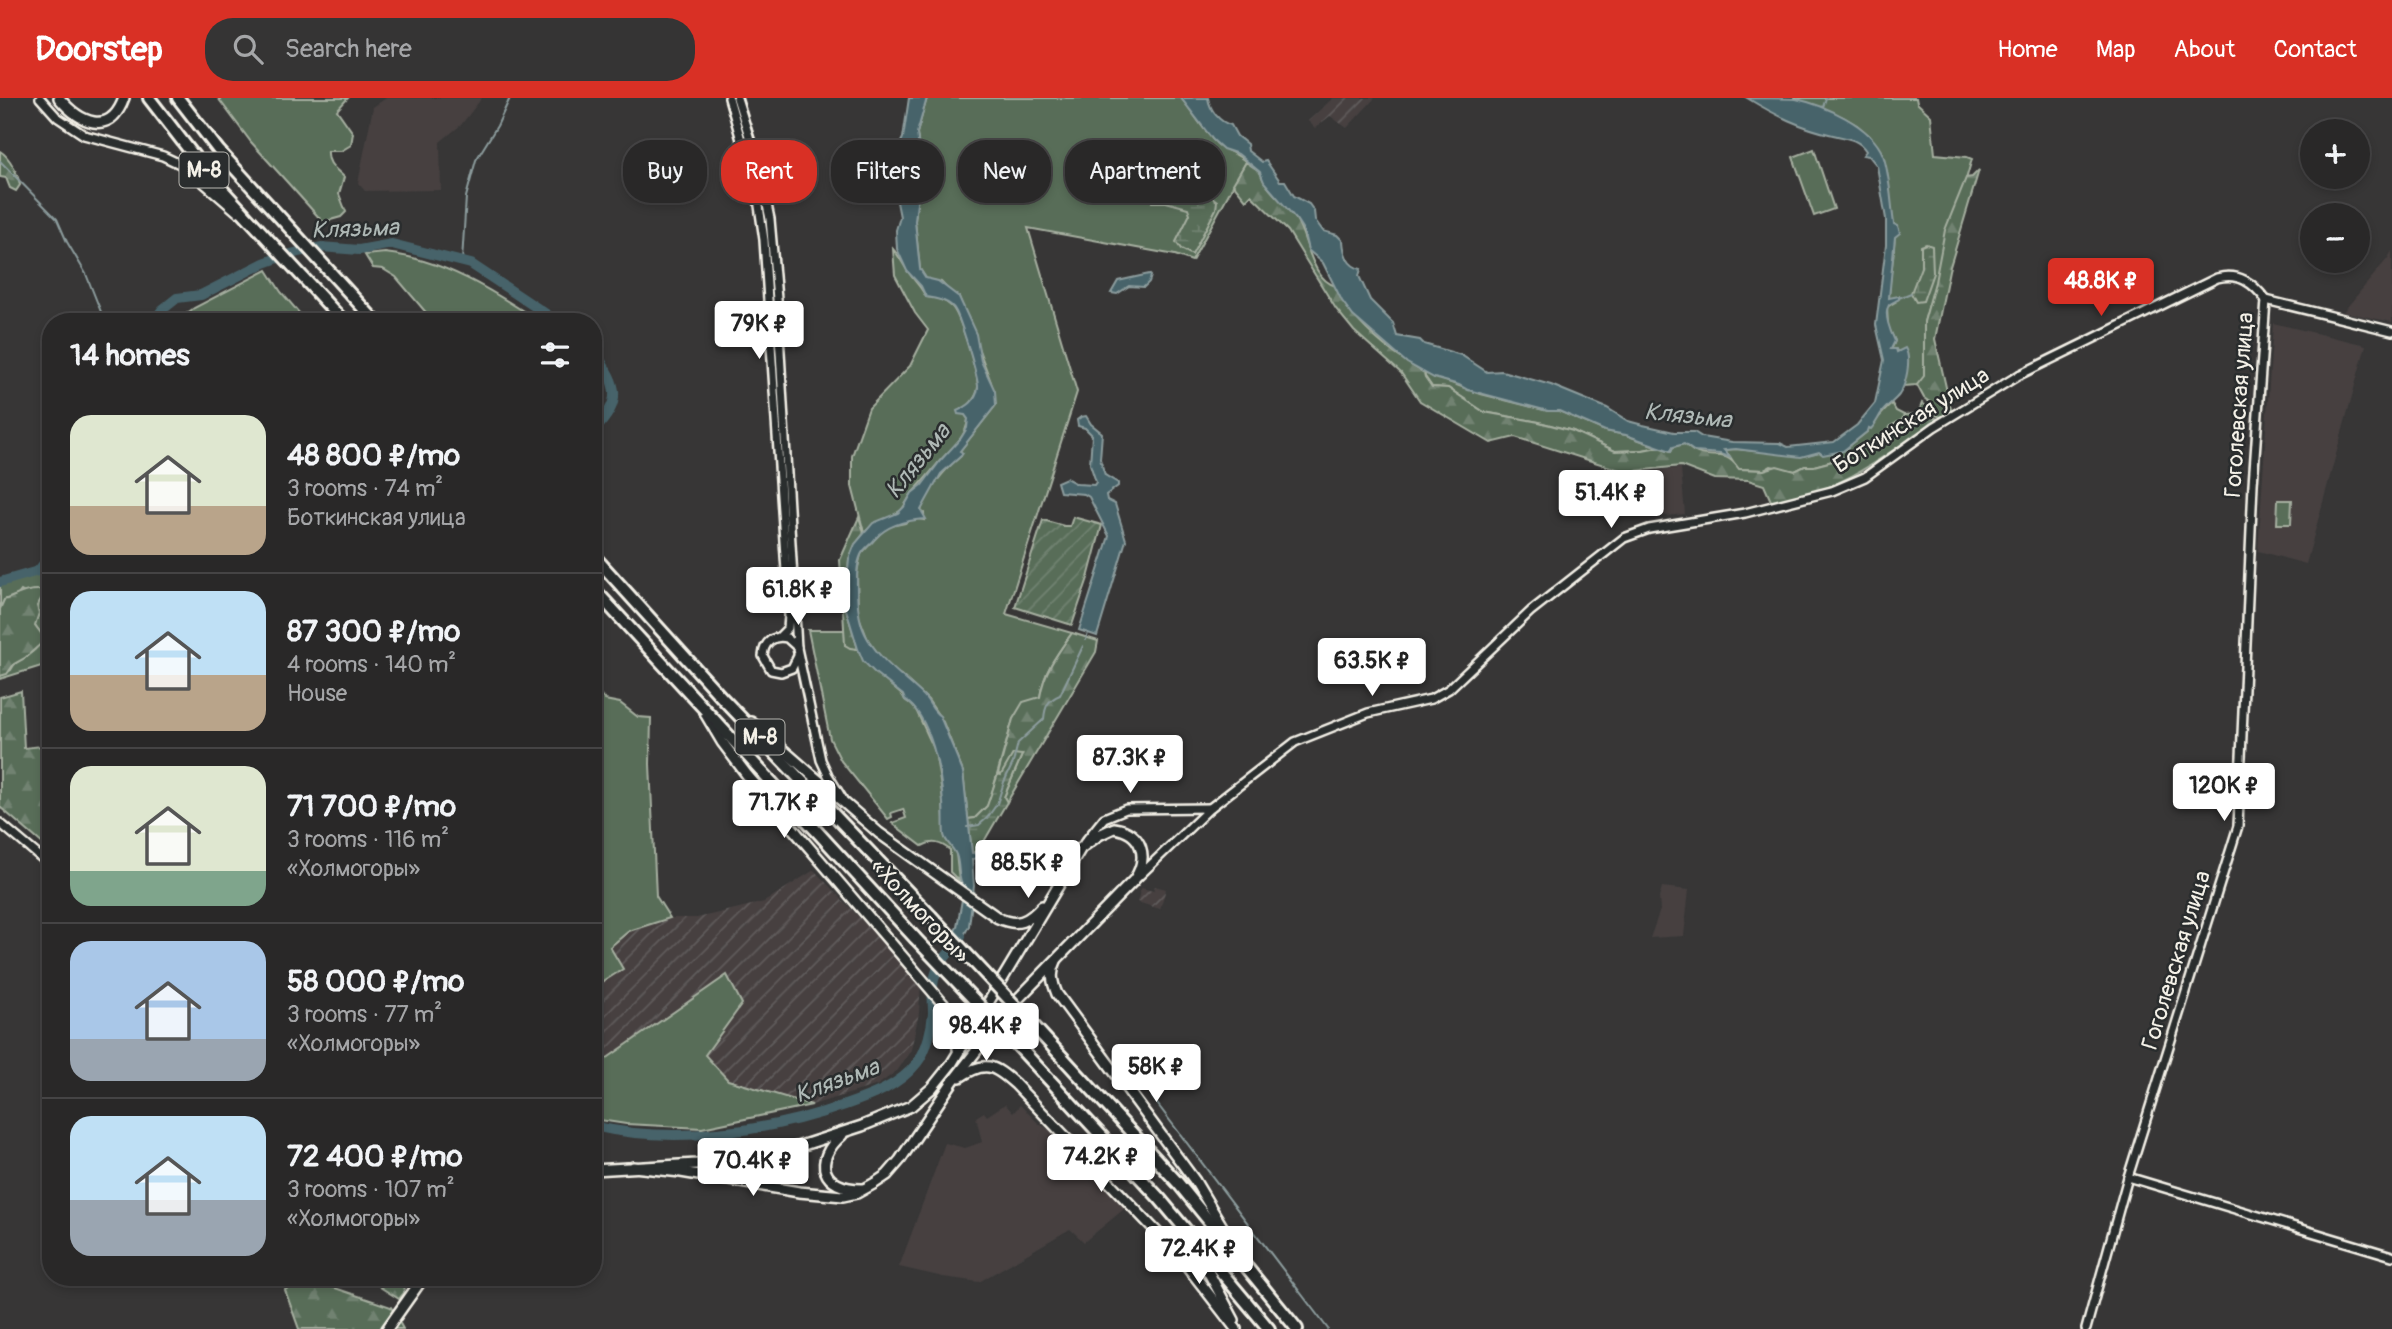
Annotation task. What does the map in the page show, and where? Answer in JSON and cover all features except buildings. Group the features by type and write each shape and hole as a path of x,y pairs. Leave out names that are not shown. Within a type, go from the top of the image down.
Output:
{"highway":[{"name":"М-8","path":"149,98 207,173 335,313"},
{"name":"М-8","path":"178,98 219,151 368,313"},
{"name":"«Холмогоры»","path":"602,565 724,700 931,916 1178,1183 1297,1329"},
{"name":"«Холмогоры»","path":"602,598 1185,1229 1269,1329"}],"main road":[{"path":"59,98 75,115 88,122 96,122 110,118 117,112 124,98"},
{"path":"724,700 879,833 998,918 1013,924 1027,921 1058,890"},
{"path":"699,703 722,742 747,775 945,1006 955,1021 959,1036 952,1063"},
{"path":"602,1169 633,1167 697,1164 788,1150 911,1106 932,1088 952,1063 1082,848 1099,835 1115,828 1133,834 1142,848 1138,874 1012,1005 953,1082 900,1160 882,1179 843,1196 633,1167"},
{"path":"1066,949 1052,973 1056,994 1195,1181 1242,1261"},
{"path":"953,1082 976,1067 990,1066 1001,1071 1147,1219 1190,1268 1237,1329"},
{"path":"846,1131 826,1152 826,1175 844,1188 863,1189"},
{"path":"1185,1229 1237,1329"},
{"path":"387,1329 415,1286"}],"street":[{"path":"40,98 57,117 84,135 163,156 184,166 263,235"},
{"path":"729,98 755,188 764,240 789,616 786,633 771,639 764,648 764,660 767,666 778,672 789,670 796,663 798,650 791,639 780,636"},
{"path":"737,98 766,195 771,233 779,324 798,650 821,760 847,804"},
{"name":"Боткинская улица","path":"1125,890 1210,808 1295,742 1368,713 1431,699 1449,689 1531,611 1624,538 1649,529 1745,513 1832,491 1865,477 1934,427 2029,369 2217,278 2226,275 2240,277 2257,289 2266,300"},
{"path":"2266,300 2392,331"},
{"name":"Гоголевская улица","path":"2086,1329 2128,1177 2238,826 2253,484 2266,300"},
{"path":"1082,848 1104,818 1126,810 1210,808"},
{"path":"0,823 42,858"},
{"path":"2128,1177 2392,1256"}],"shaded area":[{"path":"386,98 482,98 461,125 440,142 441,190 365,191 358,183 373,107"},
{"path":"1333,98 1375,98 1347,128 1330,116 1315,128 1308,121"},
{"path":"2392,251 2392,322 2343,312 2388,258"},
{"path":"2273,323 2366,345 2306,564 2258,551"},
{"path":"1681,468 1685,514 1656,517 1651,471"},
{"path":"814,870 921,982 919,1013 911,1050 898,1070 878,1085 812,1105 728,1080 704,1055 742,1004 727,975 602,1062 602,982 623,969 610,947 629,931 670,918 697,918 764,902"},
{"path":"1155,886 1166,889 1160,909 1137,902 1141,888 1153,891"},
{"path":"1662,887 1689,890 1684,936 1650,938 1660,910"},
{"path":"1005,1104 1013,1113 1020,1105 1038,1123 1053,1132 1129,1205 1084,1242 1070,1229 979,1282 899,1267 945,1143 965,1148 982,1142 976,1117 984,1112 987,1116"}],"green space":[{"path":"218,98 348,98 337,110 353,133 351,145 341,151 328,151 330,163 344,177 339,194 346,212 341,217 323,222 251,142"},
{"path":"927,98 1181,98 1213,140 1065,140 1065,203 1224,203 1192,261 1175,255 1028,228 1077,392 1006,614 1072,633 1048,671 1040,697 1013,719 987,806 975,818 968,819 963,772 943,722 928,700 892,670 880,656 868,640 858,614 857,572 861,554 886,527 905,523 913,518 924,520 924,513 921,511 932,488 961,456 960,451 996,405 991,382 959,297 953,295 941,282 926,279 920,269 915,221 917,203 944,203 944,140 918,140 917,133"},
{"path":"1794,98 1916,98 1917,103 1931,116 1935,154 1972,159 1924,322 1924,377 1917,385 1903,386 1908,362 1891,350 1895,341 1888,326 1887,307 1895,302 1889,299 1894,224 1870,136 1843,117"},
{"path":"1814,149 1834,209 1814,216 1793,157"},
{"path":"1225,150 1246,162 1225,200"},
{"path":"0,151 10,161 17,176 20,185 16,191 10,188 6,178 0,177"},
{"path":"1246,162 1259,171 1267,186 1293,214 1321,276 1336,286 1342,299 1361,324 1373,336 1424,373 1432,387 1448,388 1484,412 1573,431 1615,451 1658,447 1671,451 1673,447 1684,444 1700,454 1728,458 1739,469 1764,470 1777,466 1795,471 1805,466 1840,459 1884,437 1891,426 1902,420 1904,415 1918,414 1922,403 1928,407 1929,416 1939,419 1880,459 1838,483 1817,492 1771,501 1764,485 1748,480 1715,479 1681,466 1626,472 1515,437 1491,443 1420,401 1401,373 1354,331 1336,309 1288,231 1251,195 1246,200 1233,184"},
{"path":"1979,170 1949,270 1935,339 1951,409 1941,417 1931,413 1931,403 1924,398 1917,385 1924,376 1924,322 1945,230 1966,178 1972,177"},
{"path":"1170,203 1217,203 1192,255 1181,249 1176,242 1190,214 1188,208"},
{"path":"1921,246 1932,246 1933,273 1923,301 1916,302 1911,293 1921,267"},
{"path":"893,249 926,297 945,302 955,311 971,356 978,389 966,411 967,426 957,443 913,492 901,510 864,533 852,486 852,456 869,408 910,366 928,330 915,313 895,275"},
{"path":"385,253 406,256 447,269 486,288 526,313 426,313 396,277 383,269 373,268 365,255"},
{"path":"267,270 299,313 187,313"},
{"path":"1424,373 1481,394 1548,411 1559,411 1605,431 1626,435 1658,447 1615,451 1573,431 1484,412 1448,388 1432,387"},
{"path":"1892,404 1896,411 1904,415 1903,420 1891,426 1884,437 1840,459 1805,466 1795,471 1771,466 1764,470 1738,469 1724,452 1736,449 1801,456 1843,451 1868,431 1868,427"},
{"path":"2278,500 2292,500 2291,524 2277,524"},
{"path":"859,517 864,533 849,559 845,606 858,649 845,645 840,560"},
{"path":"1073,517 1102,525 1072,625 1015,607 1043,520 1070,526"},
{"path":"42,568 42,635 35,625 39,601 21,591 17,596 4,600 0,609 0,584"},
{"path":"41,590 42,593 37,606 39,613 35,625 42,635 42,643 14,664 7,674 0,676 0,609 4,600"},
{"path":"808,630 845,630 845,645 858,649 872,669 917,712 935,751 943,800 945,838 956,853 959,881 950,872 950,850 937,843 922,846 892,823 906,818 903,809 891,813 892,817 888,819 841,761 830,739"},
{"path":"1072,633 1098,641 1096,652 1007,802 1004,797 1022,755 1010,762 1001,775 998,774 1013,719 1023,702 1040,697 1048,671"},
{"path":"42,638 42,666 0,679 0,676 11,670"},
{"path":"21,691 24,748 42,746 42,843 0,807 0,697"},
{"path":"602,697 620,703 638,717 651,718 650,764 656,896 670,918 629,931 610,947 623,969 602,982"},
{"path":"1013,754 1022,755 1004,797 1007,802 979,850 972,853 968,819 975,818 987,806 998,774 1001,775"},
{"path":"727,975 742,1004 705,1055 728,1080 812,1105 702,1128 602,1120 602,1062"},
{"path":"291,1286 329,1286 391,1307 403,1329 299,1329 285,1290"},
{"path":"403,1286 404,1293 399,1299 380,1287"}],"water":[{"path":"909,98 927,98 917,133 918,140 902,140"},
{"path":"1181,98 1208,98 1216,115 1231,125 1237,136 1247,144 1248,151 1262,162 1266,161 1280,181 1285,181 1294,196 1309,204 1323,231 1337,235 1343,241 1349,262 1361,269 1359,276 1370,300 1393,323 1397,336 1420,340 1424,344 1461,355 1487,372 1502,371 1551,385 1607,408 1628,421 1674,432 1694,432 1702,437 1732,442 1780,443 1788,447 1834,442 1857,425 1875,403 1884,360 1876,325 1886,245 1886,219 1877,166 1869,156 1863,155 1866,151 1856,141 1799,125 1747,98 1796,99 1820,106 1858,126 1877,144 1883,155 1894,224 1898,226 1900,233 1895,237 1889,298 1899,296 1899,299 1889,305 1887,318 1895,341 1891,349 1896,349 1897,352 1905,348 1907,353 1908,365 1904,385 1871,429 1843,451 1823,455 1819,452 1801,457 1724,450 1731,458 1720,454 1695,452 1684,444 1673,447 1671,451 1626,435 1605,431 1559,411 1548,411 1468,390 1434,378 1407,363 1353,316 1342,301 1323,263 1308,250 1303,230 1296,219 1264,182 1260,172 1238,154 1225,150 1225,140 1213,140"},
{"path":"897,203 917,203 915,221 920,269 926,278 938,281 959,297 976,334 981,361 995,391 996,405 960,451 963,453 961,456 941,474 921,510 926,519 892,526 880,534 861,555 857,573 861,622 868,639 880,655 924,696 940,716 963,772 972,853 978,854 978,858 972,859 974,886 969,926 958,946 951,938 957,927 964,889 959,877 956,855 944,835 942,791 933,747 922,719 914,708 903,695 863,661 845,606 849,559 855,544 873,523 898,513 904,507 912,493 922,485 961,438 967,428 968,419 957,411 971,402 978,388 969,349 955,310 946,302 926,297 921,286 907,271 897,249 896,230 900,217"},
{"path":"1149,274 1149,282 1144,287 1129,286 1117,294 1111,293 1118,281"},
{"path":"1086,416 1102,433 1100,459 1105,475 1118,483 1118,486 1106,495 1107,500 1115,504 1126,540 1097,636 1079,630 1109,536 1089,497 1084,494 1060,492 1057,482 1066,478 1077,484 1094,485 1096,482 1090,464 1092,435 1085,428 1078,426 1077,420"}],"waterway":[{"path":"462,261 466,197 476,160 510,98"},
{"path":"1823,107 1826,98"},
{"path":"0,161 57,219 86,274 101,313"},
{"name":"Клязьма","path":"160,313 177,298 201,295 264,263 286,255 321,247 359,250 392,244 471,264 544,313"},
{"path":"1899,298 1911,293"},
{"name":"Клязьма","path":"602,363 614,391 614,400 602,421"},
{"name":"Клязьма","path":"0,582 38,571 42,566"},
{"path":"1086,640 1088,633"},
{"path":"967,827 979,825 997,804 1018,743 1044,719 1048,704 1060,695 1083,646"},
{"name":"Клязьма","path":"602,1128 655,1135 753,1129 855,1102 884,1089 910,1071 924,1052 933,1013 935,976 961,936"},
{"path":"1152,1097 1328,1329"}]}
